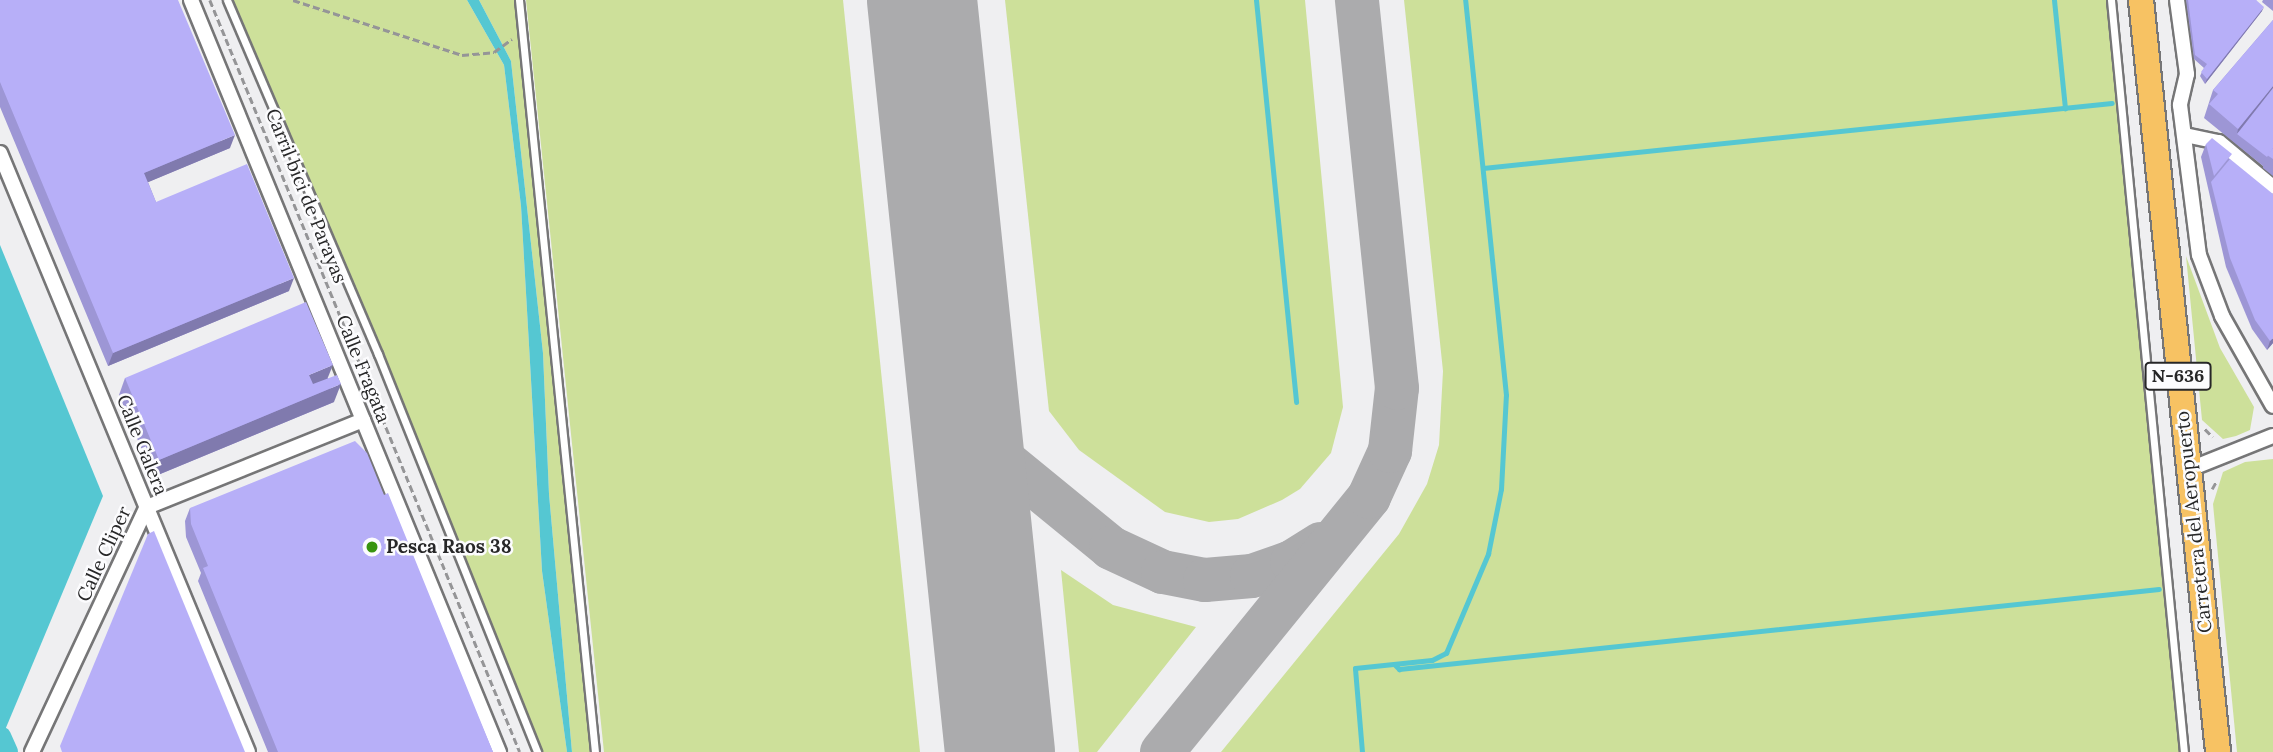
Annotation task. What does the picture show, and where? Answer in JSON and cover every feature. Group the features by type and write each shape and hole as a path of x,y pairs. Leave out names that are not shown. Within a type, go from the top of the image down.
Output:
{"highway":[{"name":"Carretera del Aeropuerto","path":"2141,0 2218,752"}],"street":[{"name":"Calle Fragata","path":"191,0 499,752"},
{"path":"2177,0 2187,74 2180,94 2199,256 2222,316 2273,406"},
{"path":"2185,135 2219,142 2273,187"},
{"name":"Calle Galera","path":"0,153 248,752"},
{"name":"Calle Cliper","path":"35,750 147,508 363,420"},
{"path":"2190,469 2273,436"}],"lane":[{"path":"227,0 378,354 537,752"},
{"path":"519,0 595,752"},
{"path":"2111,0 2183,752"}],"path":[{"name":"Carril bici de Parayas","path":"210,0 520,752"},
{"path":"293,0 462,55 494,52 507,44"}],"green space":[{"path":"231,0 467,0 504,65 521,206 542,571 567,752 540,752 385,360"},
{"path":"479,0 515,0 592,752 572,752 549,494 543,353 511,61"},
{"path":"526,0 843,0 920,752 604,752"},
{"path":"1005,0 1305,0 1343,407 1331,453 1300,489 1282,500 1238,519 1209,522 1165,512 1079,450 1049,411"},
{"path":"1404,0 2107,0 2180,752 1221,752 1399,534 1427,484 1439,445 1443,371"},
{"path":"2186,256 2220,348 2254,407 2250,430 2236,436 2223,439 2202,420"},
{"path":"2273,459 2273,752 2237,752 2213,504 2223,472 2245,462"},
{"path":"1061,570 1113,605 1196,627 1097,752 1079,752"}],"water":[{"path":"467,0 479,0 511,61 543,353 549,494 572,752 567,752 542,571 521,206 504,65"},
{"path":"0,245 103,496 0,742"}],"building":[{"path":"0,0 178,0 235,135 144,173 156,202 247,164 294,278 113,353 0,82"},
{"path":"2188,0 2256,0 2264,7 2207,79 2201,72 2207,64 2195,55"},
{"path":"2273,20 2273,86 2238,129 2209,104 2218,94 2213,90"},
{"path":"2273,88 2273,148 2267,157 2237,134"},
{"path":"2212,138 2232,154 2214,176 2206,144"},
{"path":"2273,148 2273,159 2267,155"},
{"path":"2230,159 2273,194 2273,338 2270,341 2255,320 2230,258 2211,182"},
{"path":"306,302 333,365 309,375 313,384 337,375 341,384 159,460 125,378"},
{"path":"355,441 367,453 384,495 388,493 493,752 278,752 203,568 208,566 191,524 190,508"},
{"path":"154,531 245,752 62,752 60,746 148,534"}],"waterway":[{"path":"1256,0 1296,402"},
{"path":"1362,752 1355,668 1432,660 1446,653 1488,554 1501,489 1506,395 1465,0"},
{"path":"2054,0 2065,108"},
{"path":"1483,168 2112,103"},
{"path":"1395,665 1399,669 2159,589"},
{"path":"2,736 9,752"}],"taxiway":[{"path":"1162,752 1369,497 1390,451 1397,388 1357,0"},
{"path":"967,430 1111,548 1163,572 1205,580 1252,576 1292,562 1321,544"}],"runway":[{"path":"922,0 1000,752"}],"place":[{"name":"Pesca Raos 38","path":"372,547"}]}
